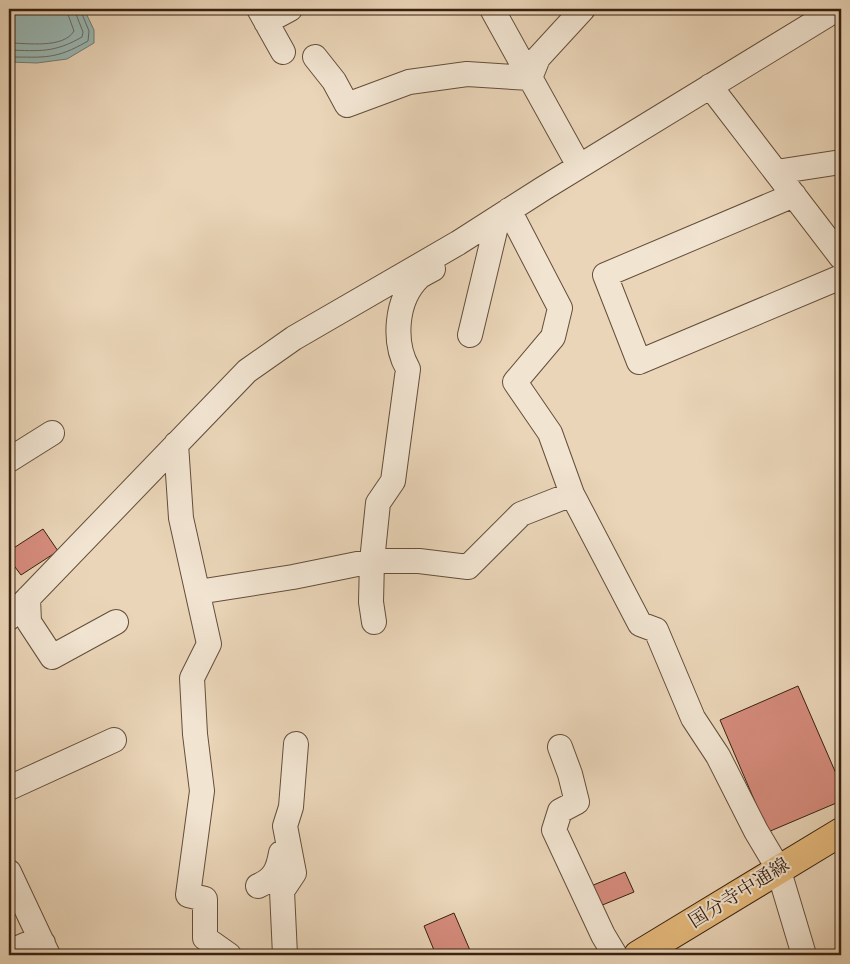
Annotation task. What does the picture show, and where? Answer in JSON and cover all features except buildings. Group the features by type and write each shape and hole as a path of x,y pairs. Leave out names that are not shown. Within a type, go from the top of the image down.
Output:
{"main road":[{"name":"国分寺中通線","path":"638,955 778,868 841,832"}],"street":[{"path":"283,52 262,16 290,9"},
{"path":"492,9 580,166"},
{"path":"530,78 538,58 583,9"},
{"path":"116,622 52,657 17,604 247,371 294,338 458,243 837,9"},
{"path":"315,57 334,81 347,105 409,82 467,74 530,78"},
{"path":"710,86 841,257"},
{"path":"776,172 841,162"},
{"path":"794,195 605,275 639,362 841,278"},
{"path":"470,336 503,214"},
{"path":"503,214 560,308 553,337 515,382 550,433 572,494 640,624 656,630 693,718 718,756 756,831 778,868 804,955"},
{"path":"374,622 371,602 372,561 378,503 393,481 408,369 402,358 397,338 405,298 419,277 456,255 458,243"},
{"path":"12,452 52,433"},
{"path":"176,444 181,518 209,644 192,678 194,734 202,791 188,895 204,899 206,938 229,955"},
{"path":"198,592 293,577 372,561 420,561 468,568 521,514 572,494"},
{"path":"9,788 114,740"},
{"path":"258,886 271,880 279,864 285,826 291,807 296,744"},
{"path":"560,747 577,802 560,811 554,830 603,935 615,955"},
{"path":"285,826 294,873 282,890 285,955"},
{"path":"9,872 45,949"},
{"path":"9,952 25,945 45,949"}],"water":[{"path":"9,9 84,9 94,30 94,43 67,59 37,63 9,62"}]}
